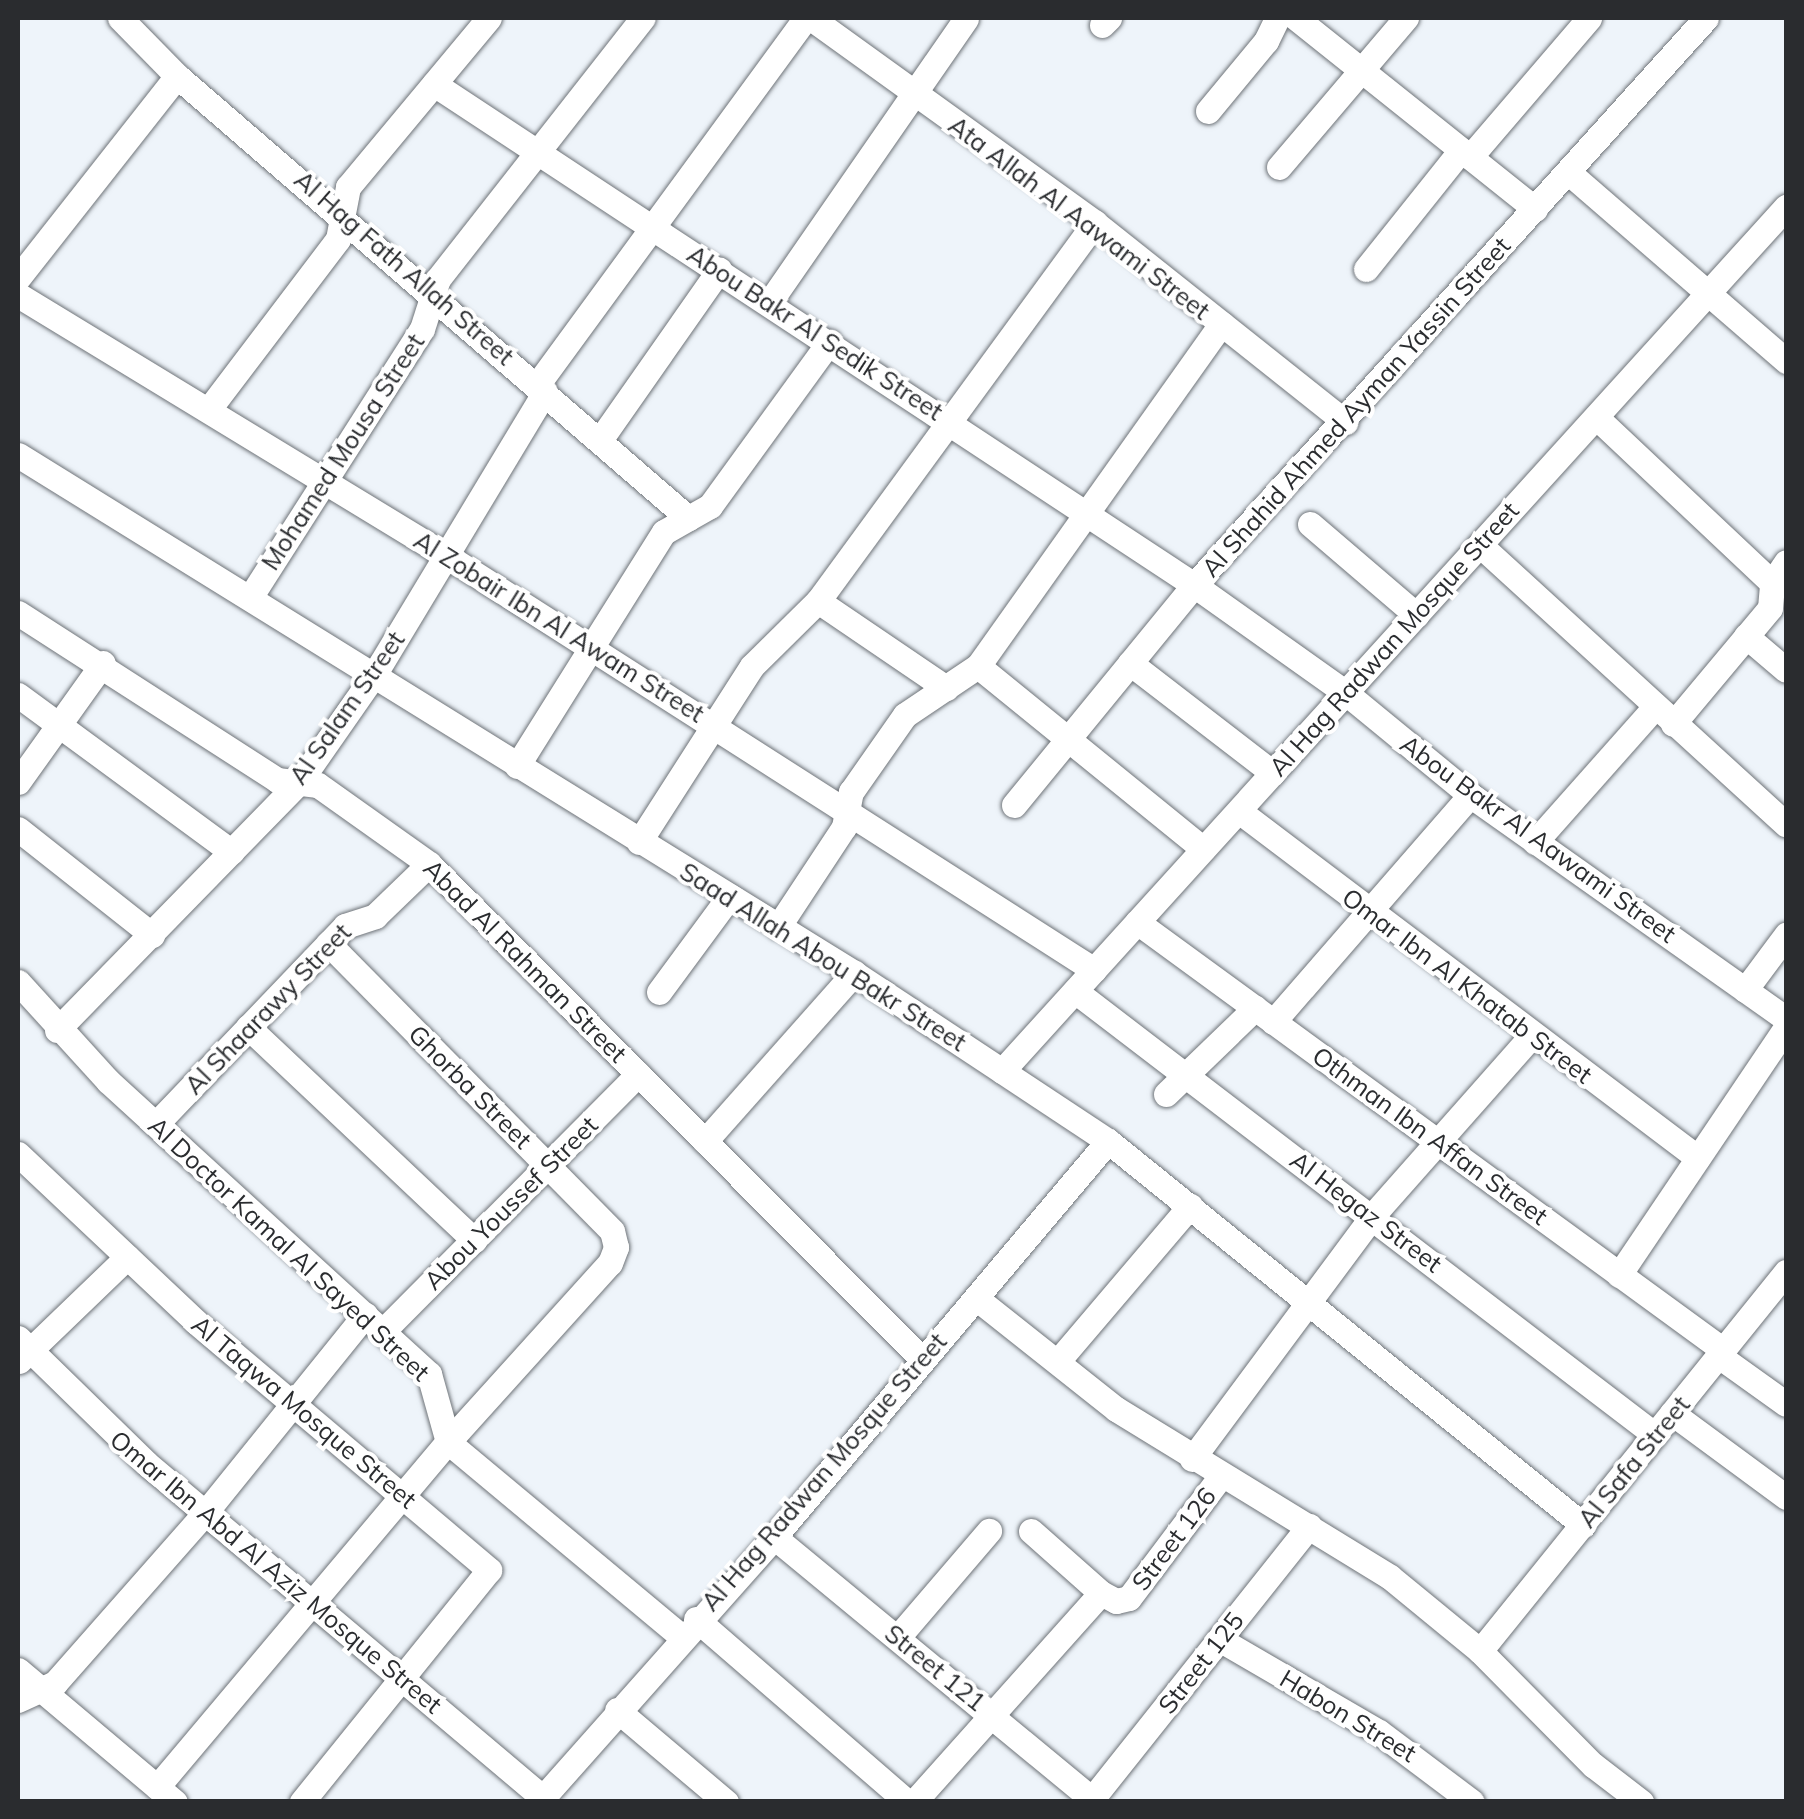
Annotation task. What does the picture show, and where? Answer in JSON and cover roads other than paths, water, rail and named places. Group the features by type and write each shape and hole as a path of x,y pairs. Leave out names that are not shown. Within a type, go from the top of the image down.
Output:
{"street":[{"name":"Al Hag Fath Allah Street","path":"120,18 177,76 341,212 688,518"},
{"path":"208,410 338,239 348,187 489,18"},
{"name":"Mohamed Mousa Street","path":"251,596 422,329 433,292 536,152 643,18"},
{"name":"Ata Allah Al Aawami Street","path":"808,18 1094,223 1345,422"},
{"name":"Al Salam Street","path":"58,1030 300,781 374,675 447,556 541,388 652,227 808,18"},
{"path":"769,303 966,18"},
{"path":"1208,111 1266,41 1277,18"},
{"path":"1296,18 1535,209"},
{"path":"1279,167 1406,18"},
{"path":"1366,270 1589,18"},
{"name":"Al Shahid Ahmed Ayman Yassin Street","path":"1014,805 1194,585 1706,18"},
{"path":"18,278 177,76"},
{"name":"Abou Bakr Al Sedik Street","path":"434,84 1194,585"},
{"path":"1568,172 1786,361"},
{"name":"Al Hag Radwan Mosque Street","path":"1002,1071 1786,207"},
{"path":"639,842 752,666 818,600 1094,223"},
{"path":"600,440 719,270"},
{"name":"Al Zobair Ibn Al Awam Street","path":"18,295 447,556 1094,970"},
{"path":"778,927 849,812 851,792 905,715 978,666 1221,324"},
{"path":"517,766 664,532 710,506 829,342"},
{"path":"1536,842 1746,636 1770,608 1779,572 1596,418"},
{"name":"Saad Allah Abou Bakr Street","path":"18,456 251,596 517,766 854,973 1108,1141 1583,1525"},
{"path":"1310,524 1416,616"},
{"path":"1480,545 1664,716 1784,818"},
{"name":"Abou Bakr Al Aawami Street","path":"1194,585 1346,694 1470,795 1786,1019"},
{"path":"818,600 946,688"},
{"name":"Abad Al Rahman Street","path":"18,613 103,662 271,777 318,784 429,864 923,1360"},
{"path":"1746,636 1786,670"},
{"path":"18,782 103,662"},
{"path":"1130,663 1272,774"},
{"path":"978,666 1203,850"},
{"path":"18,695 61,721 232,852"},
{"path":"1175,1086 1264,1015 1367,914 1470,795"},
{"name":"Omar Ibn Al Khatab Street","path":"1238,811 1367,914 1698,1158"},
{"path":"18,830 152,935"},
{"name":"Al Shaarawy Street","path":"156,1124 350,922 375,916 429,864"},
{"path":"659,992 729,898"},
{"name":"Othman Ibn Affan Street","path":"1137,922 1619,1275 1786,1404"},
{"path":"1745,990 1786,935"},
{"name":"Ghorba Street","path":"328,943 612,1231 616,1248 610,1263 448,1442"},
{"path":"705,1141 854,973"},
{"name":"Al Doctor Kamal Al Sayed Street","path":"18,982 58,1030 434,1382 448,1442"},
{"name":"Al Hegaz Street","path":"1075,991 1175,1086 1373,1215 1654,1436"},
{"path":"248,1027 474,1240"},
{"path":"1619,1275 1786,1027"},
{"path":"1192,1459 1306,1299 1373,1215 1532,1036"},
{"name":"Abou Youssef Street","path":"44,1691 205,1514 293,1404 374,1323 474,1240 638,1074"},
{"name":"Al Hag Radwan Mosque Street","path":"541,1799 688,1627 774,1537 1108,1141"},
{"name":"Al Taqwa Mosque Street","path":"18,1154 127,1257 490,1575 403,1680"},
{"path":"1058,1361 1190,1206"},
{"path":"21,1351 127,1257"},
{"name":"Al Safa Street","path":"1480,1651 1786,1272"},
{"path":"976,1298 1192,1459 1390,1577 1480,1651 1593,1765 1642,1802"},
{"name":"Omar Ibn Abd Al Aziz Mosque Street","path":"21,1351 205,1514 541,1799"},
{"path":"1672,1413 1786,1497"},
{"path":"18,1670 166,1794 312,1603 448,1442 910,1802 993,1716 1101,1592"},
{"name":"Street 126","path":"1030,1532 1116,1601 1142,1590 1221,1476"},
{"name":"Street 125","path":"1094,1800 1309,1526"},
{"path":"898,1637 988,1531"},
{"name":"Street 121","path":"774,1537 1094,1800"},
{"name":"Habon Street","path":"1219,1640 1379,1732 1472,1802"},
{"path":"302,1802 403,1680"},
{"path":"18,1700 44,1691"},
{"path":"617,1710 726,1802"}]}
